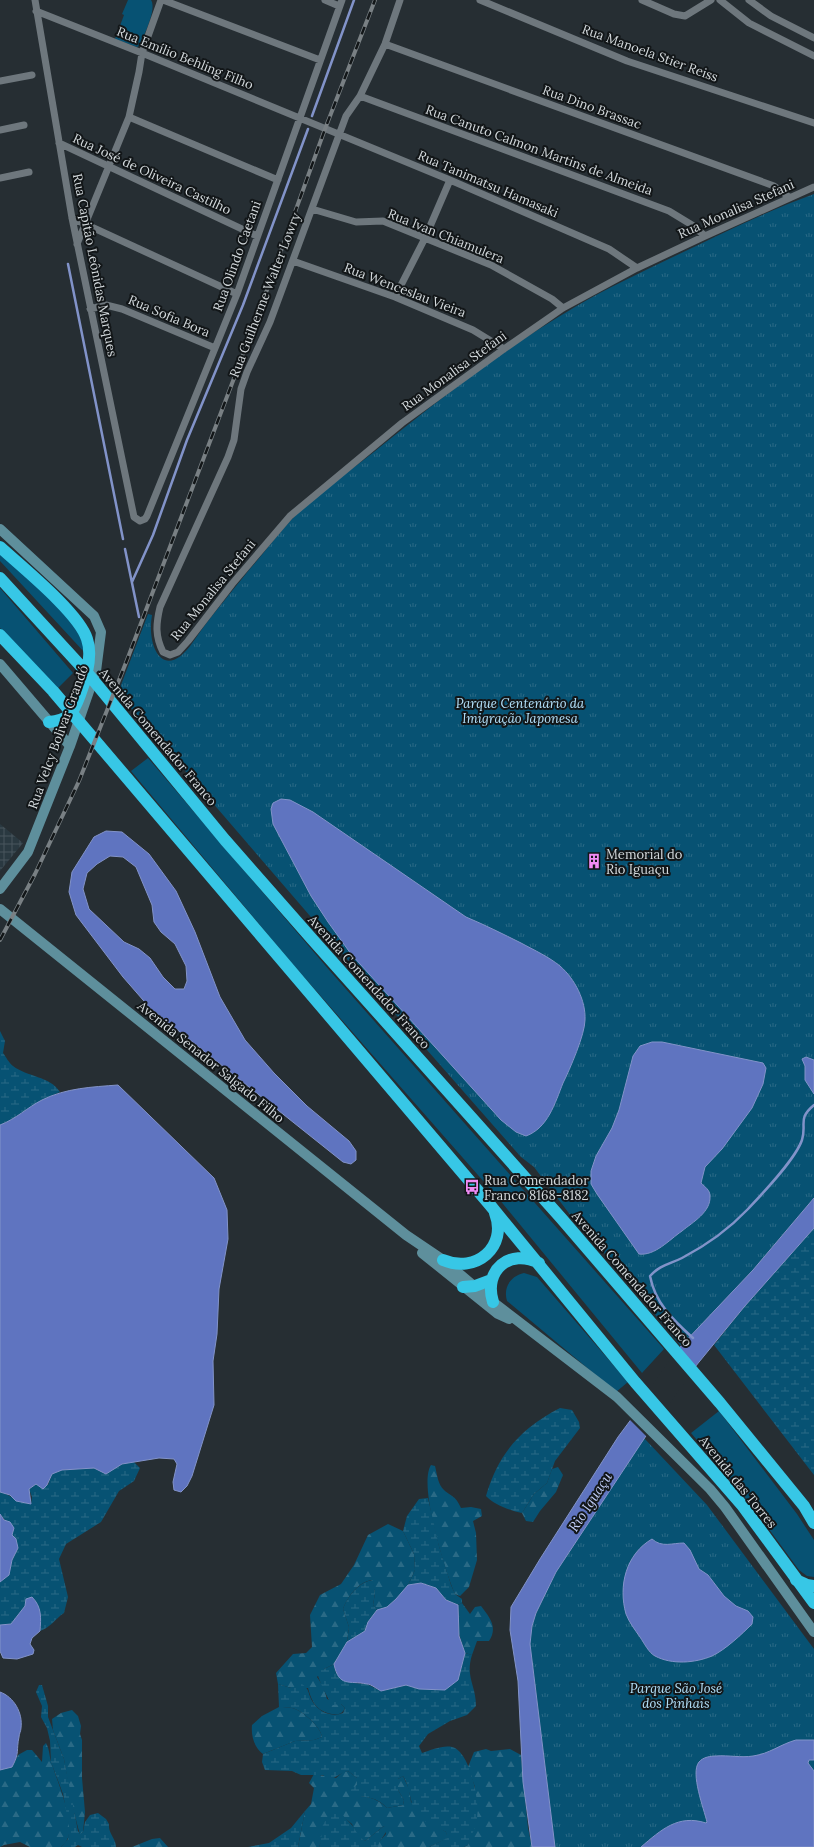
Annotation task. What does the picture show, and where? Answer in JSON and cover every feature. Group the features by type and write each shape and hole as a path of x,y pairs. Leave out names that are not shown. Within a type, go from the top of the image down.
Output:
{"highway":[{"path":"0,547 78,621 87,639 89,660 83,687 75,709 65,719 48,722"},
{"name":"Avenida Comendador Franco","path":"0,578 89,675 225,840 478,1124 720,1403 804,1506 814,1523"},
{"path":"0,635 53,691 539,1263"},
{"path":"444,1260 458,1265 466,1264 474,1262 487,1254 496,1241 498,1226 497,1218 490,1205"},
{"path":"492,1302 490,1295 491,1280 499,1267 511,1260 525,1258 539,1263"},
{"name":"Avenida das Torres","path":"539,1263 635,1382 742,1505 814,1603"},
{"path":"469,1286 491,1280"},
{"path":"795,1579 801,1583 814,1586"}],"main road":[{"name":"Rua Velcy Bolivar Grandó","path":"0,529 94,616 101,632 96,671 70,746 28,852 0,889"},
{"path":"0,664 70,746"},
{"path":"57,732 75,732"},
{"name":"Avenida Senador Salgado Filho","path":"0,909 406,1235 444,1260 498,1314 524,1325"},
{"name":"Avenida Senador Salgado Filho","path":"406,1235 415,1247 524,1325 617,1397 669,1448 725,1507 814,1632"}],"street":[{"name":"Rua Capitão Leônidas Marques","path":"35,0 72,218 134,517 140,521 146,519 147,516"},
{"path":"77,244 129,117 142,53 162,0 320,60"},
{"path":"325,0 340,3"},
{"name":"Rua Guilherme Walter Lowry","path":"170,655 163,652 158,642 156,625 160,607 228,457 234,440 241,389 247,372 270,322 346,116 360,96 385,44 400,0"},
{"name":"Rua Manoela Stier Reiss","path":"480,0 627,60 814,123"},
{"path":"642,0 674,14 685,16 711,0"},
{"path":"720,0 749,23 814,56"},
{"path":"749,0 771,16 814,38"},
{"name":"Rua Olindo Caetani","path":"147,516 238,294 257,236 340,3"},
{"name":"Rua Emílio Behling Filho","path":"36,11 325,129"},
{"name":"Rua Dino Brassac","path":"385,44 774,186 789,197"},
{"path":"0,81 32,76"},
{"name":"Rua Canuto Calmon Martins de Almeida","path":"360,96 668,212 692,225 705,236"},
{"path":"129,117 278,180"},
{"path":"0,130 24,125"},
{"name":"Rua Tanimatsu Hamasaki","path":"325,129 450,180 609,249 637,268"},
{"name":"Rua José de Oliveira Castilho","path":"60,144 257,236"},
{"path":"0,178 29,172"},
{"path":"395,297 425,238 450,180"},
{"name":"Rua Monalisa Stefani","path":"170,655 178,652 188,641 232,584 290,516 402,423 504,349 563,308 637,268 789,197 814,188"},
{"name":"Rua Ivan Chiamulera","path":"312,209 356,222 383,221 491,265 552,299 563,308"},
{"path":"72,218 238,294"},
{"name":"Rua Wenceslau Vieira","path":"293,261 395,297 473,330 504,349"},
{"name":"Rua Sofia Bora","path":"90,309 106,306 122,309 215,348"}],"shaded area":[{"path":"0,824 23,843 0,871"}],"green space":[{"path":"128,0 151,0 152,4 149,22 140,45 137,47 115,39 124,15 122,14"},
{"name":"Parque Centenário da Imigração Japonesa","path":"814,194 814,1198 753,1270 681,1346 638,1291 571,1216 534,1167 521,1157 348,960 118,693 148,614 152,615 152,639 155,649 160,657 166,660 174,660 183,654 249,570 285,527 307,504 477,372 525,338 599,293 744,223"},
{"path":"0,552 71,619 84,634 85,653 0,561"},
{"path":"0,588 73,673 58,688 0,628"},
{"path":"148,758 330,971 664,1349 642,1373 499,1199 290,961 131,771"},
{"path":"0,1031 5,1041 3,1053 9,1062 19,1070 50,1083 60,1092 42,1100 0,1125"},
{"path":"814,1228 814,1475 714,1345 744,1307"},
{"path":"524,1273 537,1277 628,1382 616,1392 507,1301 506,1292 509,1283 515,1277"},
{"path":"560,1408 572,1410 579,1422 580,1428 555,1461 547,1483 534,1494 522,1513 502,1507 493,1502 486,1496 497,1467 504,1455 534,1424"},
{"path":"719,1411 797,1514 814,1540 814,1577 807,1576 799,1570 749,1502 691,1433"},
{"name":"Parque São José dos Pinhais","path":"644,1438 707,1505 814,1649 814,1847 555,1847 530,1644 532,1626 536,1613 556,1572"},
{"path":"134,1462 140,1468 134,1481 119,1491 101,1522 66,1544 59,1559 68,1597 64,1613 47,1628 40,1631 41,1617 38,1605 32,1598 11,1624 0,1625 0,1582 9,1575 12,1560 18,1548 12,1535 13,1530 0,1514 0,1492 21,1502 31,1504 32,1497 29,1489 36,1484 48,1485 52,1474 62,1470 94,1468 106,1474 122,1464"},
{"path":"431,1465 435,1466 442,1488 455,1499 461,1508 471,1507 481,1509 482,1516 473,1521 476,1533 477,1560 469,1587 460,1596 455,1594 445,1567 434,1528 428,1490 428,1475"},
{"path":"558,1467 563,1475 556,1492 533,1522 526,1521 522,1513 534,1494 547,1483 552,1469"},
{"path":"428,1498 439,1546 451,1585 455,1594 462,1599 462,1603 458,1605 446,1600 436,1588 421,1583 408,1585 415,1570 414,1554 403,1531 407,1516 419,1499"},
{"path":"388,1524 403,1531 414,1554 415,1570 408,1585 387,1607 377,1610 373,1605 375,1593 372,1580 367,1581 354,1590 348,1599 343,1609 349,1627 347,1642 334,1664 324,1669 317,1677 323,1686 327,1699 341,1704 345,1708 343,1712 338,1714 327,1713 316,1706 311,1698 308,1688 291,1688 278,1684 276,1673 293,1654 306,1653 312,1647 310,1615 320,1595 341,1584 354,1565 368,1535"},
{"path":"373,1580 375,1593 373,1605 377,1610 368,1622 365,1631 347,1642 349,1627 343,1609 354,1590 368,1581"},
{"path":"462,1603 470,1614 475,1607 481,1606 490,1619 493,1627 492,1636 489,1641 477,1641 472,1655 465,1653 459,1634 458,1605"},
{"path":"465,1653 472,1655 470,1675 476,1699 476,1706 467,1715 450,1721 428,1734 419,1746 422,1753 441,1747 452,1747 464,1758 469,1767 475,1790 478,1811 476,1825 468,1845 464,1847 429,1847 447,1838 446,1832 419,1817 412,1804 408,1786 403,1776 398,1779 398,1790 404,1800 403,1805 387,1808 375,1799 361,1796 350,1796 348,1792 357,1785 357,1778 348,1771 328,1780 323,1775 301,1775 292,1771 265,1770 262,1762 263,1754 295,1741 314,1740 322,1737 315,1724 301,1712 292,1708 279,1707 278,1684 291,1688 302,1684 307,1689 311,1699 320,1710 333,1715 343,1713 345,1708 341,1704 333,1705 323,1688 316,1669 324,1669 334,1664 336,1673 354,1683 367,1684 381,1691 406,1685 419,1689 458,1680"},
{"path":"39,1685 42,1685 48,1706 48,1717 64,1759 78,1831 80,1834 83,1832 85,1822 90,1815 98,1813 106,1819 109,1824 116,1847 82,1847 78,1845 75,1847 61,1847 68,1839 69,1826 63,1794 51,1762 50,1741 47,1728 41,1717 42,1706 36,1692"},
{"path":"279,1707 292,1708 301,1712 315,1724 322,1737 314,1740 295,1741 263,1754 257,1748 254,1741 252,1725 262,1716"},
{"path":"72,1710 78,1716 81,1726 80,1734 82,1740 82,1778 85,1812 83,1832 80,1835 71,1801 64,1759 53,1730 52,1719 61,1713"},
{"path":"46,1743 68,1813 69,1833 67,1840 61,1847 30,1847 20,1842 0,1847 0,1770 12,1767 18,1755 27,1750 32,1750 42,1762 43,1746"},
{"path":"486,1749 491,1751 510,1749 521,1755 528,1828 532,1847 464,1847 468,1845 475,1787 468,1767 474,1752"},
{"path":"348,1771 357,1778 357,1785 350,1795 361,1796 379,1801 387,1808 403,1805 404,1800 398,1790 398,1779 403,1776 409,1789 411,1802 437,1826 446,1832 448,1838 429,1847 378,1847 378,1843 386,1834 384,1826 365,1841 357,1836 352,1824 341,1815 323,1827 322,1840 319,1847 298,1847 305,1811 311,1804 314,1788 309,1783 314,1774 336,1778 343,1772"},
{"path":"337,1807 359,1836 365,1841 384,1826 387,1829 378,1847 319,1847 324,1822"},
{"path":"305,1811 298,1847 248,1847 269,1843 291,1828"},
{"path":"160,1838 168,1847 132,1847 152,1839"}],"water":[{"path":"281,799 290,800 313,812 466,917 521,943 546,957 560,966 570,977 575,984 584,1005 585,1020 583,1034 550,1114 534,1132 526,1136 516,1132 501,1120 351,954 311,896 273,824 271,809 273,803"},
{"path":"106,831 122,832 149,854 176,891 195,932 220,997 245,1040 274,1073 307,1106 349,1141 356,1151 356,1160 351,1164 343,1162 150,1008 123,977 76,915 69,892 72,872 94,837","holes":["110,856 123,857 136,867 152,905 154,922 161,932 175,944 186,966 187,981 184,989 175,989 163,977 150,958 139,949 124,942 89,909 83,889 87,873 97,864"]},
{"path":"652,1042 662,1042 763,1063 766,1068 763,1084 752,1108 722,1149 705,1167 701,1183 710,1194 710,1202 708,1207 696,1220 662,1247 651,1253 639,1254 591,1184 591,1171 596,1156 612,1128 619,1110 633,1056 640,1046"},
{"path":"806,1057 814,1060 814,1094 805,1080 805,1066 802,1059"},
{"path":"118,1085 214,1178 227,1210 228,1239 219,1289 217,1334 213,1361 214,1405 192,1476 187,1486 181,1492 174,1490 173,1482 177,1464 174,1459 159,1458 122,1464 106,1474 94,1468 62,1470 52,1474 47,1485 43,1489 36,1484 29,1489 31,1504 16,1501 10,1495 0,1492 0,1125 51,1096 79,1089"},
{"name":"Rio Iguaçu","path":"814,1198 814,1228 744,1307 677,1389 556,1572 536,1613 532,1626 530,1644 555,1847 532,1847 523,1782 518,1681 510,1630 511,1607 618,1437 644,1402 681,1346 753,1270"},
{"path":"0,1514 4,1520 10,1522 14,1528 12,1535 16,1539 18,1548 12,1560 9,1575 0,1582"},
{"path":"652,1539 663,1544 684,1543 690,1550 699,1569 708,1575 724,1596 736,1606 748,1611 753,1617 752,1624 733,1642 712,1656 684,1662 662,1659 651,1653 630,1623 626,1614 623,1593 626,1572 636,1553 643,1545"},
{"path":"421,1583 436,1588 446,1600 458,1605 459,1636 465,1653 458,1680 445,1690 419,1689 406,1685 381,1691 369,1684 346,1682 342,1680 336,1672 334,1664 347,1642 365,1631 368,1622 377,1610 387,1607 408,1585"},
{"path":"32,1597 38,1605 41,1617 40,1631 32,1638 30,1644 34,1650 33,1654 17,1659 3,1658 0,1651 0,1625 11,1624 25,1606 26,1599"},
{"path":"0,1692 5,1694 13,1702 19,1711 21,1717 21,1729 17,1755 12,1767 0,1770"},
{"path":"796,1740 814,1740 814,1760 809,1760 808,1763 814,1771 814,1847 641,1847 670,1825 687,1821 707,1822 696,1774 697,1767 701,1760 712,1756 744,1757 759,1755"}],"pier":[{"path":"675,1352 693,1373 679,1390 647,1437 629,1419"}],"waterway":[{"path":"312,116 354,0"},
{"path":"132,582 153,535 187,440 243,305 308,129"},
{"path":"68,264 123,539"},
{"path":"125,549 139,617"},
{"path":"693,1338 672,1318 661,1303 652,1286 650,1276 661,1267 682,1258 708,1242 725,1230 748,1209 793,1157 802,1140 804,1118 814,1105"}],"railway":[{"path":"0,940 35,874 79,781 127,660 255,323 325,129 375,0"}],"place":[{"name":"Memorial do Rio Iguaçu","path":"594,861"},
{"name":"Rua Comendador Franco 8168-8182","path":"472,1187"}]}
